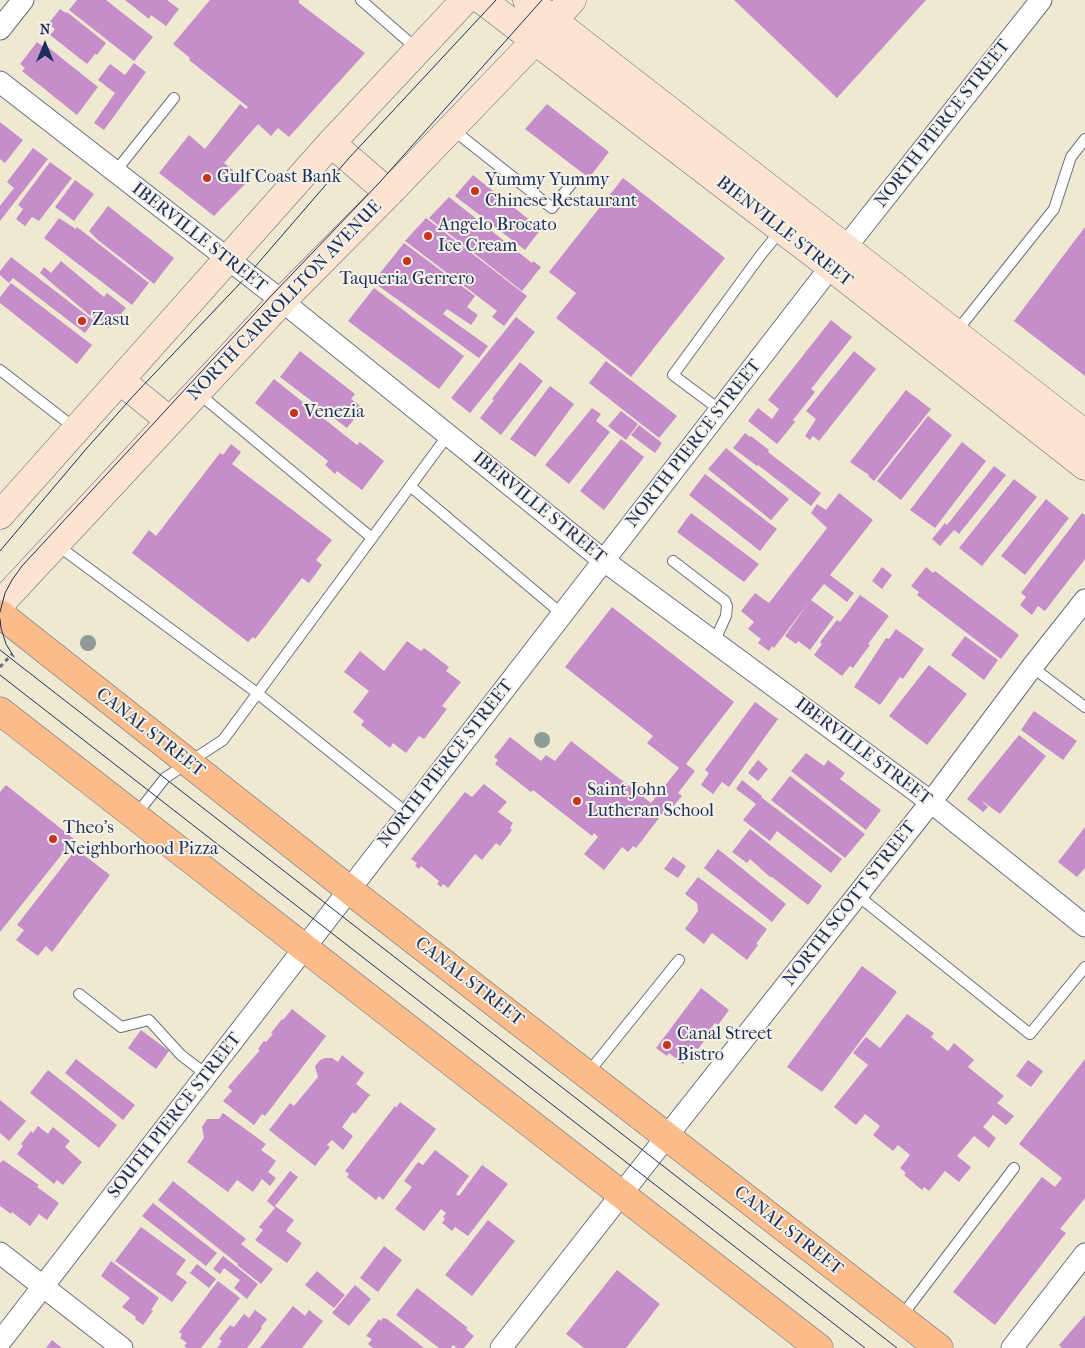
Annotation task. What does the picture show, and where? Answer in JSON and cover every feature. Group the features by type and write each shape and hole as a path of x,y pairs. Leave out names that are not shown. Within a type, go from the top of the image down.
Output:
{"main road":[{"path":"0,515 331,143 465,0"},
{"name":"BIENVILLE STREET","path":"482,0 545,31 838,257 1085,466"},
{"name":"BIENVILLE STREET","path":"527,0 545,31 781,229 838,257 956,333 1085,434"},
{"name":"NORTH CARROLLTON AVENUE","path":"0,604 282,301 451,129 545,31 572,0"},
{"path":"331,143 389,193"},
{"path":"121,381 170,421"},
{"name":"CANAL STREET","path":"0,614 349,889 939,1348"},
{"path":"0,711 819,1348"}],"street":[{"path":"0,29 22,0"},
{"name":"NORTH PIERCE STREET","path":"349,889 838,257 1041,0"},
{"name":"IBERVILLE STREET","path":"0,82 282,301 604,560 931,802 1085,926"},
{"name":"NORTH SCOTT STREET","path":"502,1348 621,1194 931,802 1032,667 1085,600"},
{"name":"SOUTH PIERCE STREET","path":"0,1342 306,948 349,889"},
{"path":"0,1253 122,1348"},
{"path":"1012,1348 1085,1254"}],"lane":[{"path":"361,0 418,50"},
{"path":"115,172 174,98"},
{"path":"451,129 552,208 572,183"},
{"path":"956,333 1054,208 1071,157 1085,139"},
{"path":"720,410 673,375 781,229"},
{"path":"0,370 77,429"},
{"path":"197,392 372,538"},
{"path":"135,816 165,778 223,740 448,435"},
{"path":"410,486 562,614"},
{"path":"56,544 257,693 407,813"},
{"path":"673,561 725,601 727,606 726,616 714,642"},
{"path":"1032,667 1085,707"},
{"path":"857,896 1030,1034 1085,967"},
{"path":"587,1074 678,960"},
{"path":"79,994 121,1027 149,1020 182,1055 207,1075"},
{"path":"901,1318 1014,1168"}],"path":[{"path":"0,667 15,652"}],"building":[{"path":"77,0 106,0 153,37 134,61 69,10"},
{"path":"125,0 167,0 179,9 166,26 151,15 149,19"},
{"path":"210,0 299,0 299,3 365,53 289,137 278,128 271,136 258,124 224,163 247,182 214,216 159,173 189,135 205,149 240,104 246,109 248,107 189,60 190,58 173,44"},
{"path":"734,0 926,0 837,98"},
{"path":"60,9 67,12 106,43 87,64 50,35 55,29 48,24"},
{"path":"37,42 42,46 44,44 98,87 77,115 22,71 25,68 20,64"},
{"path":"134,63 146,72 104,130 94,123 115,93 98,80 110,64 125,75"},
{"path":"547,104 609,152 589,178 525,129"},
{"path":"0,122 23,140 5,163 0,159"},
{"path":"33,148 48,159 0,221 0,206 14,188 7,182"},
{"path":"50,162 72,178 39,221 32,217 25,226 16,219 23,209 18,205"},
{"path":"473,175 541,229 525,250 455,196"},
{"path":"623,178 725,258 631,377 556,318 576,293 549,272"},
{"path":"75,180 94,194 74,221 55,207"},
{"path":"449,197 532,263 533,261 541,267 522,291 429,218"},
{"path":"108,206 174,258 154,284 89,231"},
{"path":"59,218 76,229 77,227 149,283 132,305 44,238"},
{"path":"426,218 527,296 504,326 492,317 497,311 405,241"},
{"path":"1085,227 1085,376 1014,321"},
{"path":"404,243 475,296 467,307 478,315 471,325 447,309 443,314 488,346 479,358 373,282"},
{"path":"11,257 94,321 85,333 13,278 9,283 0,275 0,271"},
{"path":"61,261 104,297 107,293 126,308 109,328 96,317 94,319 40,273 44,267 51,273"},
{"path":"11,283 92,345 77,364 0,303 0,297"},
{"path":"374,288 464,356 439,389 348,321"},
{"path":"516,317 535,332 470,413 451,398"},
{"path":"831,320 852,337 811,389 815,392 793,420 795,422 777,444 748,421 758,408 772,419 779,409 768,400"},
{"path":"300,351 355,394 351,399 363,408 347,428 280,377"},
{"path":"854,351 876,369 819,441 813,436 810,440 805,436 816,419 806,411"},
{"path":"606,361 677,416 659,438 589,383"},
{"path":"520,362 543,381 501,435 480,418"},
{"path":"274,379 357,445 360,442 384,461 362,490 337,471 335,474 325,465 328,461 255,403"},
{"path":"550,386 574,404 535,457 510,439"},
{"path":"906,390 931,409 874,481 869,475 850,462"},
{"path":"592,408 601,414 596,421 610,432 569,484 545,465"},
{"path":"621,411 638,424 626,440 608,426"},
{"path":"928,416 952,435 901,500 877,481"},
{"path":"639,425 662,443 655,453 631,435"},
{"path":"745,433 769,450 768,452 821,493 811,506 733,448"},
{"path":"621,439 644,457 604,510 580,491"},
{"path":"962,442 986,461 935,528 910,510"},
{"path":"231,444 241,452 232,464 332,540 316,560 322,565 309,583 302,578 255,639 253,637 248,642 132,553 149,530 156,536 220,453 223,455"},
{"path":"726,448 789,499 771,520 708,469"},
{"path":"994,466 1006,475 959,534 954,530 940,546 932,539 945,523 947,525"},
{"path":"705,474 777,529 760,551 689,495"},
{"path":"1014,479 1037,497 982,566 959,548"},
{"path":"839,493 873,520 830,575 854,593 847,602 824,584 811,600 834,617 810,650 798,641 796,644 785,636 809,602 774,648 772,646 769,651 758,643 761,639 748,629 754,622 741,611 755,593 769,603 827,528 811,513 817,504 826,510"},
{"path":"1046,499 1069,518 1025,575 1001,556"},
{"path":"691,513 759,564 744,582 677,532"},
{"path":"1082,513 1085,515 1085,559 1045,611 1038,606 1032,615 1020,605 1026,597 1021,593"},
{"path":"882,567 892,575 882,589 872,581"},
{"path":"926,567 933,573 935,571 1019,635 1001,659 917,595 919,592 911,586"},
{"path":"860,595 889,616 853,668 850,666 842,676 814,655 822,644 820,642 837,620 840,622"},
{"path":"612,607 734,702 686,764 695,771 678,793 682,796 669,811 667,810 665,814 663,813 636,848 633,846 628,852 622,847 604,870 584,854 598,837 594,833 592,836 533,790 531,792 495,764 498,760 494,757 510,737 541,761 546,755 555,761 571,741 651,803 679,768 647,743 653,736 565,667"},
{"path":"896,629 924,649 903,679 900,677 880,705 854,687 886,638 889,639"},
{"path":"965,636 998,660 984,680 951,655"},
{"path":"407,641 421,651 424,648 449,667 446,671 461,682 442,706 447,709 424,739 419,736 406,753 393,743 390,748 361,725 364,721 353,712 369,691 344,672 360,651 384,671"},
{"path":"929,665 967,694 927,745 889,716"},
{"path":"755,702 778,719 729,787 722,782 713,794 701,785 709,773 705,770"},
{"path":"1034,711 1077,741 1063,760 1021,730"},
{"path":"1019,735 1046,756 1000,814 981,800 988,807 983,812 967,799"},
{"path":"806,753 824,766 828,760 845,773 840,779 881,810 866,830 791,771"},
{"path":"758,760 768,769 758,781 748,773"},
{"path":"790,776 865,834 845,858 771,800"},
{"path":"742,780 761,797 842,859 831,873 777,831 770,841 743,820 756,804 736,789"},
{"path":"484,784 507,802 498,812 513,823 510,828 512,830 500,846 496,843 482,860 475,854 448,888 443,884 441,887 437,884 439,881 421,866 419,869 415,866 417,863 411,859 465,792 472,797"},
{"path":"6,785 74,839 0,932 0,792"},
{"path":"1085,827 1085,868 1077,877 1058,862"},
{"path":"750,829 822,886 808,905 770,877 750,859 747,863 732,852"},
{"path":"76,849 110,875 52,952 46,946 38,956 16,940 24,930 17,925"},
{"path":"718,849 786,904 772,922 704,868"},
{"path":"673,857 686,866 678,878 664,869"},
{"path":"698,877 767,929 747,960 712,933 704,944 685,929 698,911 697,903 685,894"},
{"path":"862,966 897,992 822,1092 787,1067"},
{"path":"701,988 729,1010 718,1025 715,1023 698,1049 695,1048 683,1064 669,1053 667,1056 656,1048"},
{"path":"292,1009 326,1036 265,1116 262,1114 254,1125 223,1101 232,1091 228,1087"},
{"path":"907,1014 934,1033 931,1037 948,1051 954,1043 974,1060 968,1067 1004,1096 997,1103 1014,1116 1006,1125 993,1115 983,1127 996,1138 989,1148 974,1136 957,1156 971,1167 959,1182 945,1171 929,1191 924,1187 922,1190 904,1175 906,1173 900,1168 910,1155 898,1145 893,1151 873,1135 880,1126 865,1114 856,1125 834,1107 868,1065 853,1053 866,1037 880,1048"},
{"path":"141,1030 169,1051 156,1069 128,1048"},
{"path":"342,1055 364,1073 356,1084 370,1095 355,1114 353,1112 342,1127 353,1136 343,1150 332,1140 327,1145 330,1147 315,1166 269,1130 290,1103 294,1106 318,1077 315,1066 320,1060 332,1058 338,1062"},
{"path":"76,1059 135,1105 123,1120 65,1073"},
{"path":"1085,1059 1085,1198 1060,1229 1066,1233 995,1325 953,1292 1042,1177 1055,1187 1062,1178 1019,1144"},
{"path":"1028,1060 1043,1071 1031,1087 1016,1076"},
{"path":"48,1070 117,1125 99,1148 30,1093"},
{"path":"0,1100 26,1121 9,1141 0,1133"},
{"path":"400,1102 436,1129 383,1200 379,1196 376,1200 347,1177 349,1174 345,1171"},
{"path":"223,1113 266,1144 261,1150 276,1161 268,1172 276,1178 270,1186 262,1179 253,1192 237,1180 228,1192 187,1162 204,1138 202,1127 207,1119 219,1119"},
{"path":"38,1126 48,1134 53,1127 70,1141 65,1147 82,1162 63,1185 57,1180 54,1184 17,1154 23,1146 21,1144 31,1131 33,1133"},
{"path":"435,1150 469,1176 456,1194 459,1196 482,1165 508,1184 468,1236 455,1227 452,1231 442,1223 446,1213 441,1209 424,1231 395,1209 412,1187 404,1181 418,1162 423,1165"},
{"path":"3,1160 39,1185 37,1187 59,1203 47,1220 39,1214 30,1226 12,1212 11,1214 0,1206 0,1163"},
{"path":"290,1171 298,1177 275,1206 294,1220 286,1231 302,1243 287,1263 255,1240 263,1230 259,1227 275,1208 267,1201"},
{"path":"173,1181 246,1239 241,1244 273,1269 261,1284 158,1200"},
{"path":"153,1203 217,1253 206,1266 142,1216"},
{"path":"488,1220 515,1241 472,1296 445,1275"},
{"path":"141,1227 186,1260 176,1274 187,1282 172,1302 115,1261"},
{"path":"384,1246 402,1260 378,1292 360,1278"},
{"path":"223,1256 258,1284 247,1299 234,1288 240,1280 224,1268 220,1274 213,1269"},
{"path":"111,1261 159,1298 143,1325 135,1319 136,1317 122,1307 130,1298 101,1276"},
{"path":"197,1264 216,1279 209,1288 190,1273"},
{"path":"617,1270 660,1304 626,1348 584,1348 566,1334"},
{"path":"317,1271 345,1295 334,1308 305,1285"},
{"path":"218,1281 240,1298 201,1348 187,1348 184,1346 187,1343 180,1338 182,1334 179,1332"},
{"path":"355,1285 371,1299 349,1326 332,1313"},
{"path":"417,1288 468,1328 466,1329 474,1336 464,1348 457,1348 453,1345 451,1348 439,1348 396,1315"},
{"path":"293,1306 305,1316 309,1310 323,1321 302,1348 260,1348"},
{"path":"255,1310 267,1319 247,1348 217,1348 222,1341 219,1339 230,1325 234,1327 244,1314 249,1318"},
{"path":"1085,1315 1085,1348 1062,1348 1059,1345"},
{"path":"383,1318 387,1319 424,1348 373,1348 368,1344 372,1339 366,1336 379,1319 381,1321"},
{"path":"52,1340 62,1348 46,1348"}],"tram line":[{"path":"0,551 135,394 247,276 349,158 496,0"},
{"path":"0,612 5,593 22,566 272,295 379,183 542,0"},
{"path":"0,619 6,644 14,657"},
{"path":"0,650 897,1348"},
{"path":"0,675 865,1348"}],"place":[{"name":"Gulf Coast Bank","path":"207,178"},
{"name":"Yummy Yummy Chinese Restaurant","path":"475,191"},
{"name":"Angelo Brocato Ice Cream","path":"428,236"},
{"name":"Taqueria Gerrero","path":"407,261"},
{"name":"Zasu","path":"82,321"},
{"name":"Venezia","path":"294,413"},
{"name":"Saint John Lutheran School","path":"577,801"},
{"name":"Theo's Neighborhood Pizza","path":"53,839"},
{"name":"Canal Street Bistro","path":"667,1045"}]}
